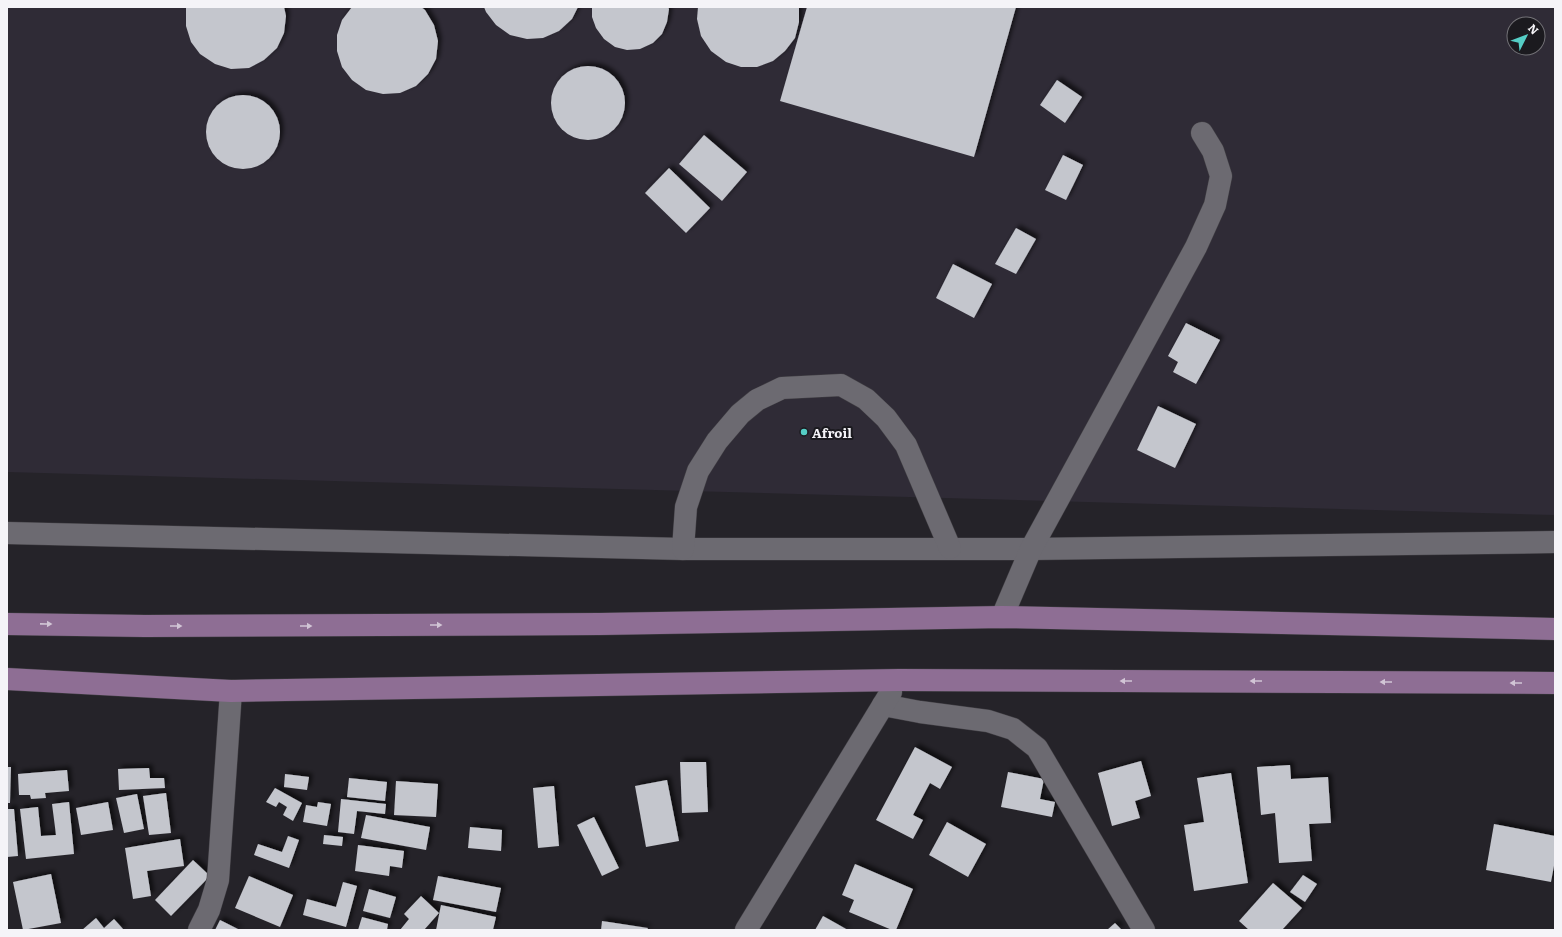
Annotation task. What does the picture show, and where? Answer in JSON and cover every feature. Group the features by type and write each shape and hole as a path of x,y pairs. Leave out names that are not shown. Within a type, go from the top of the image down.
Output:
{"main road":[{"path":"7,624 145,626 584,624 1002,617 1555,629"},
{"path":"7,679 231,691 899,680 1555,683"}],"street":[{"path":"1002,617 1031,548 1196,247 1215,204 1221,176 1213,151 1202,133"},
{"path":"683,549 686,507 698,471 717,441 740,414 757,400 782,388 841,385 866,399 886,418 906,444 950,548"},
{"path":"7,533 683,549 1031,548 1555,542"},
{"path":"746,930 899,680"},
{"path":"199,930 210,910 218,880 231,691"},
{"path":"883,705 920,712 988,721 1013,729 1037,748 1144,930"}],"shaded area":[{"path":"7,7 1555,7 1555,515 7,472"}],"building":[{"path":"186,7 284,7 286,16 284,33 277,48 264,60 249,68 231,69 215,64 200,54 191,42 186,26"},
{"path":"352,7 421,7 425,10 434,25 438,41 436,59 428,74 416,86 400,93 383,94 366,90 352,80 342,67 337,51 337,35 342,20"},
{"path":"484,7 578,7 572,19 559,31 543,38 527,39 510,35 496,25"},
{"path":"592,7 668,7 669,9 667,22 662,34 653,43 640,49 627,50 615,47 604,39 596,28 592,17"},
{"path":"698,7 799,7 799,22 795,38 785,51 773,61 757,67 741,67 726,62 711,51 701,36 697,19"},
{"path":"807,7 1016,7 974,157 780,101"},
{"path":"588,66 609,72 619,82 625,103 619,124 609,134 588,140 567,134 557,124 551,103 557,82 567,72"},
{"path":"1057,80 1082,97 1065,123 1040,105"},
{"path":"243,95 264,101 274,111 280,132 274,153 264,163 243,169 222,163 212,153 206,132 212,111 222,101"},
{"path":"704,135 747,172 722,201 679,164"},
{"path":"1063,155 1083,165 1066,200 1045,190"},
{"path":"669,168 710,208 686,233 645,193"},
{"path":"1016,228 1036,239 1016,274 995,264"},
{"path":"953,264 992,284 974,318 936,298"},
{"path":"1186,323 1220,340 1196,384 1173,372 1178,362 1168,356"},
{"path":"1158,406 1196,424 1175,468 1137,450"},
{"path":"915,747 952,767 940,789 930,783 913,815 923,820 913,839 876,820"},
{"path":"1141,761 1151,796 1135,801 1140,818 1112,826 1098,773"},
{"path":"680,762 706,762 708,812 682,813"},
{"path":"1290,765 1291,779 1328,777 1331,823 1309,824 1312,861 1279,863 1275,813 1261,815 1257,767"},
{"path":"7,767 11,767 10,803 7,803"},
{"path":"149,768 150,778 164,778 165,788 119,790 118,769"},
{"path":"67,770 69,791 45,793 46,798 31,799 30,795 19,795 18,774"},
{"path":"1008,772 1044,779 1040,799 1055,802 1052,817 1001,807"},
{"path":"1231,773 1248,883 1194,891 1184,825 1204,822 1197,778"},
{"path":"285,774 309,777 307,790 284,787"},
{"path":"349,778 387,782 385,801 347,797"},
{"path":"667,780 679,841 646,847 635,786"},
{"path":"396,781 438,784 436,817 394,815"},
{"path":"554,786 559,846 538,848 533,788"},
{"path":"275,788 302,803 293,821 283,815 287,807 279,802 276,807 266,802"},
{"path":"166,793 171,833 149,835 143,796"},
{"path":"137,794 144,829 124,833 116,798"},
{"path":"341,799 386,804 385,814 357,811 354,834 338,832"},
{"path":"69,802 74,854 26,859 20,809 38,807 41,836 56,835 52,804"},
{"path":"108,802 113,830 81,835 76,808"},
{"path":"318,802 331,804 327,826 303,822 306,805 317,807"},
{"path":"7,809 14,809 18,856 7,857"},
{"path":"366,815 430,827 426,850 361,838"},
{"path":"594,817 619,868 602,876 577,825"},
{"path":"947,822 986,844 968,877 929,855"},
{"path":"1494,824 1555,836 1555,860 1551,882 1486,870"},
{"path":"470,827 502,830 501,851 468,848"},
{"path":"324,835 343,837 342,846 323,844"},
{"path":"288,836 299,840 289,868 254,855 258,844 282,852"},
{"path":"180,839 184,866 147,871 151,896 133,899 125,848"},
{"path":"358,845 404,851 402,868 390,866 389,876 355,871"},
{"path":"193,860 210,876 171,916 155,900"},
{"path":"855,864 913,889 896,930 892,930 849,912 854,900 842,895"},
{"path":"51,874 61,923 23,930 13,882"},
{"path":"1303,875 1317,884 1305,902 1290,892"},
{"path":"249,876 293,895 280,927 235,908"},
{"path":"438,876 501,888 496,912 433,900"},
{"path":"343,882 357,886 346,927 303,915 307,899 336,907"},
{"path":"1273,883 1302,908 1282,930 1249,930 1239,921"},
{"path":"369,889 396,897 390,918 363,911"},
{"path":"421,896 439,913 424,930 400,930 409,919 404,914"},
{"path":"441,905 496,917 493,930 436,930"},
{"path":"823,916 848,930 815,930"},
{"path":"362,917 388,924 387,930 358,930"},
{"path":"96,918 104,928 114,919 124,930 82,930"},
{"path":"220,920 240,930 215,930"},
{"path":"602,921 648,928 647,930 601,930"},
{"path":"1115,923 1122,930 1107,930"}],"place":[{"name":"Afroil","path":"804,432"}]}
